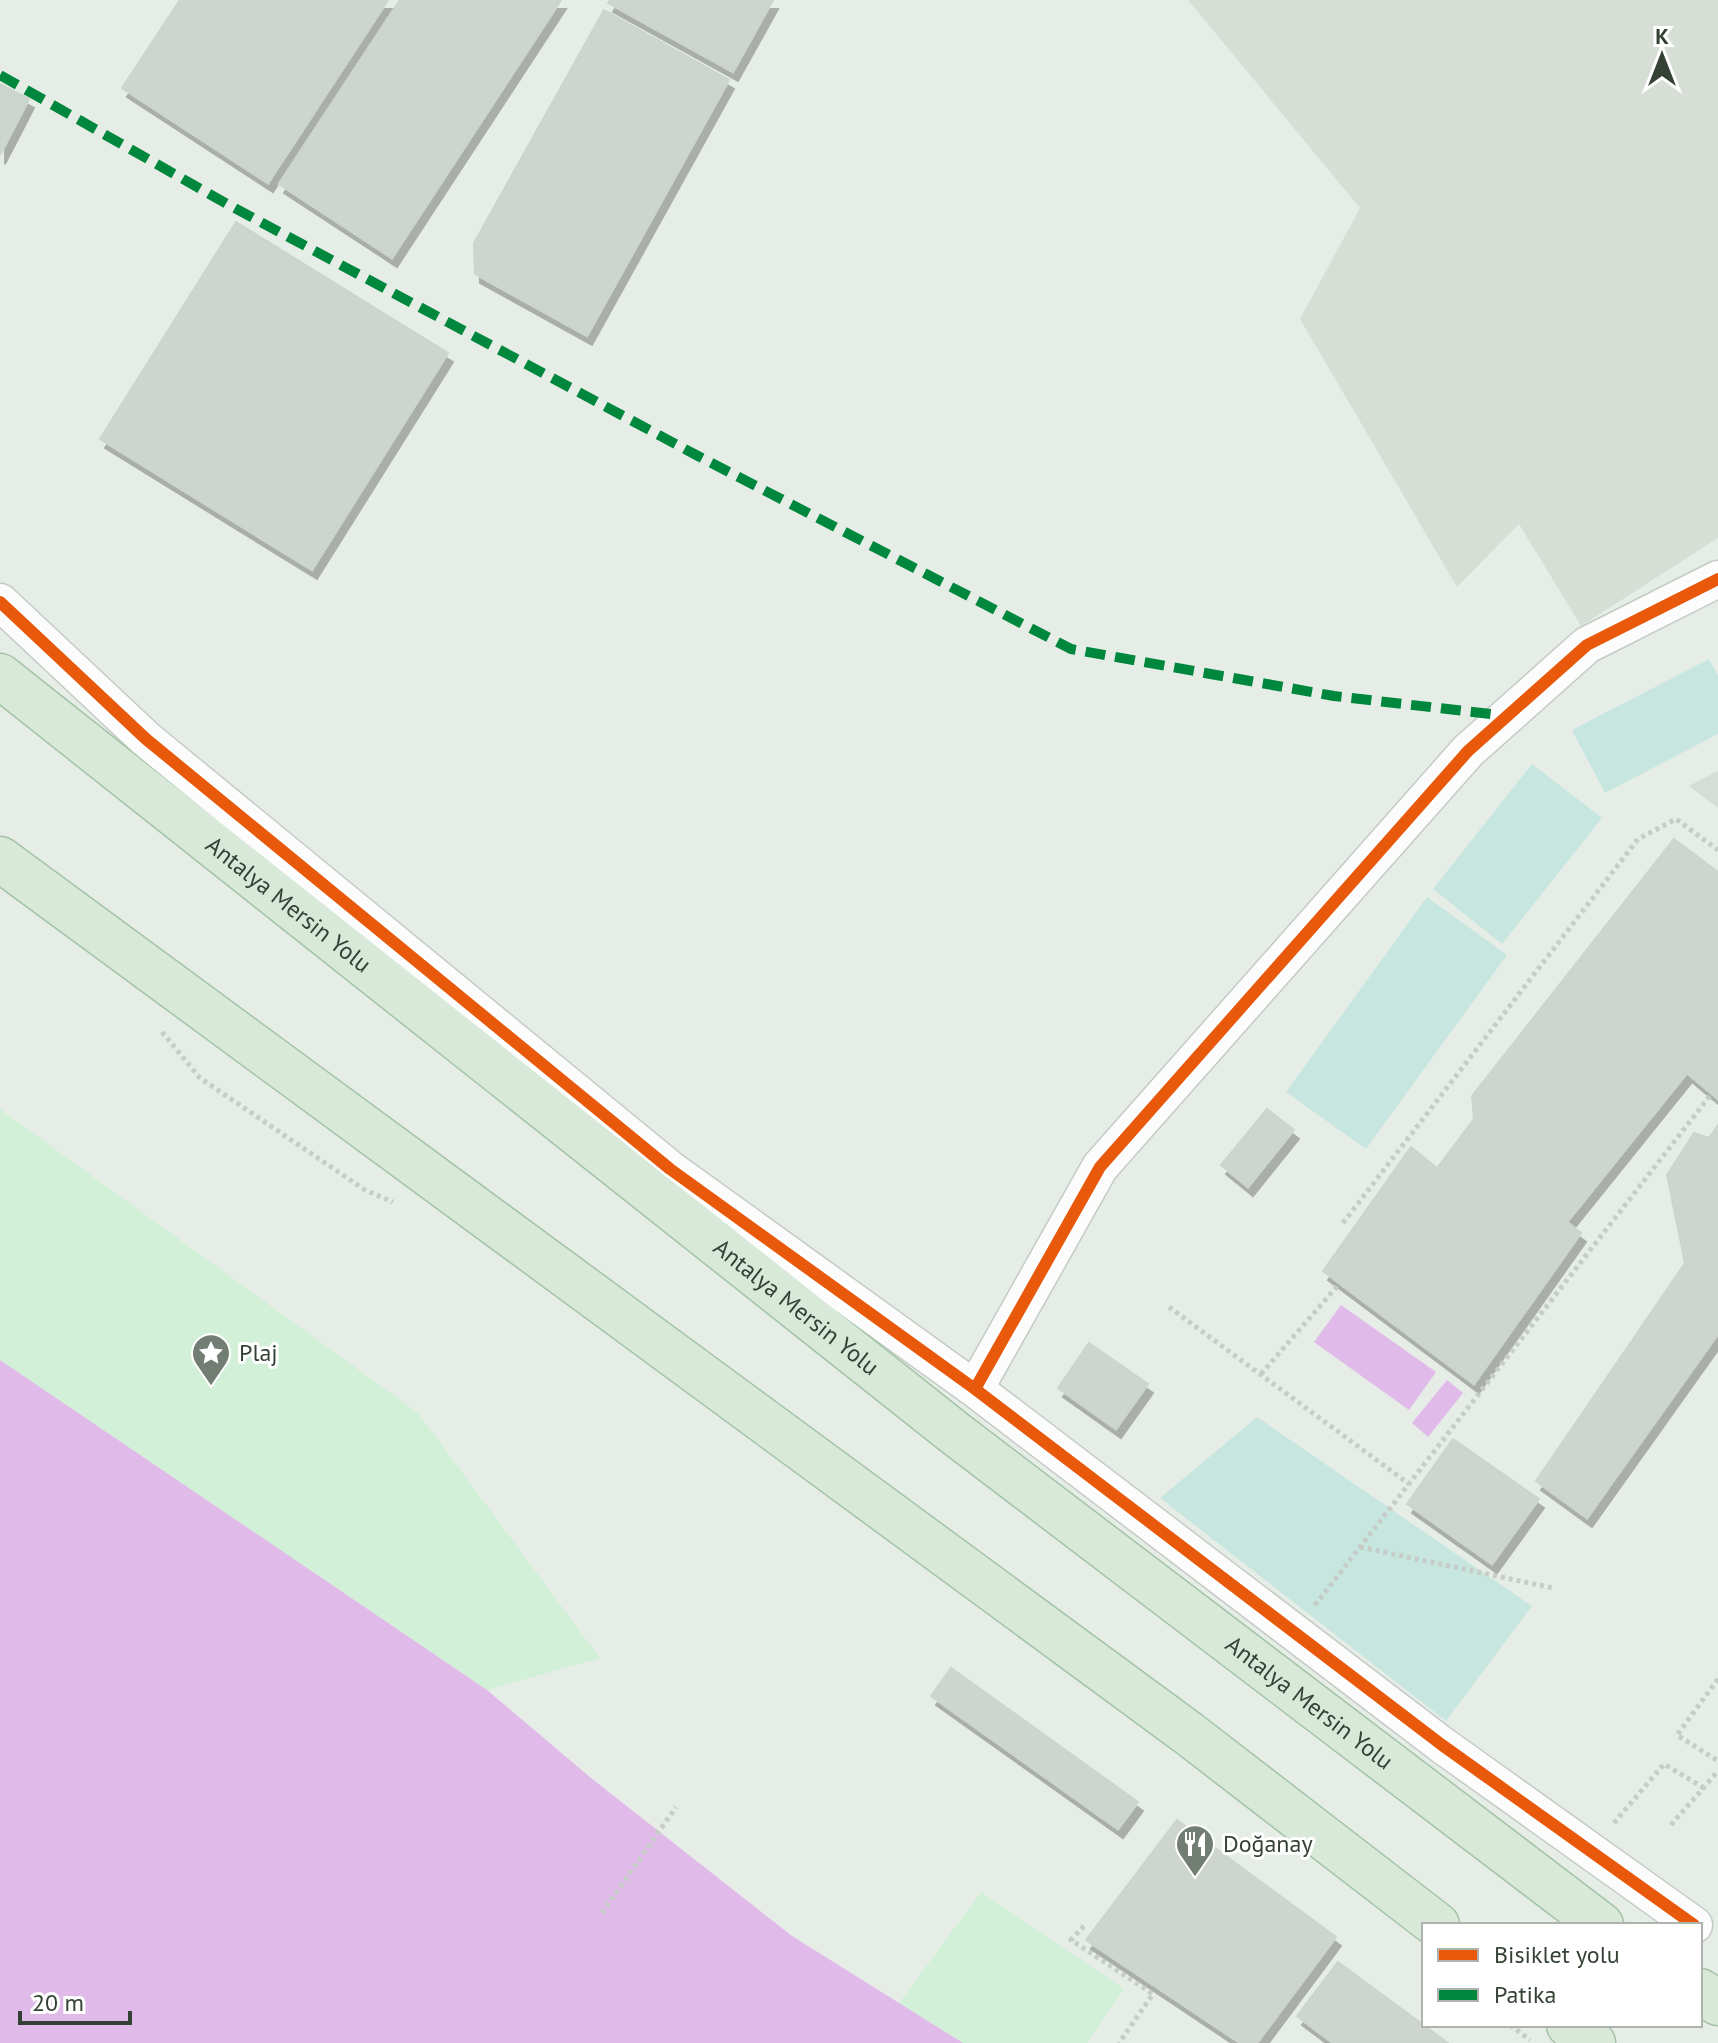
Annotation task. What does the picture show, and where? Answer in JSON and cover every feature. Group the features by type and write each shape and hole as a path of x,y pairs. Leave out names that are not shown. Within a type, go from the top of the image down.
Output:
{"highway":[{"name":"Antalya Mersin Yolu","path":"0,676 956,1434 1598,1923"},
{"path":"0,859 1188,1733 1434,1923"},
{"path":"1572,2027 1593,2043"}],"street":[{"path":"975,1389 1100,1167 1468,751 1587,645 1718,579"},
{"path":"0,602 146,739 670,1169 975,1389 1442,1745 1691,1923"}],"path":[{"path":"1343,1223 1638,839 1676,819 1718,850"},
{"path":"1308,1613 1712,1093"},
{"path":"1261,1374 1340,1283"},
{"path":"1169,1307 1409,1484"},
{"path":"1360,1547 1553,1588"},
{"path":"1718,1679 1677,1735 1718,1761"},
{"path":"1591,1851 1664,1764 1704,1788"},
{"path":"1671,1825 1718,1771"},
{"path":"602,1913 676,1807"},
{"path":"1084,1926 1071,1940 1153,1994 1119,2043"},
{"path":"1513,2027 1534,2043"}],"shaded area":[{"path":"1188,0 1718,0 1718,538 1581,626 1519,524 1457,587 1300,319 1360,208"},
{"path":"1709,659 1718,676 1718,734 1605,793 1572,730"},
{"path":"1532,764 1602,818 1502,944 1433,889"},
{"path":"1718,771 1718,808 1689,786"},
{"path":"1427,897 1507,955 1366,1149 1286,1092"},
{"path":"1341,1305 1436,1372 1409,1410 1314,1342"},
{"path":"0,1360 487,1690 591,1778 792,1936 963,2043 0,2043"},
{"path":"1447,1380 1463,1393 1428,1437 1412,1423"},
{"path":"1257,1417 1532,1606 1446,1721 1160,1498"}],"sand":[{"name":"Plaj","path":"0,1109 418,1413 600,1658 487,1690 0,1360"},
{"path":"981,1892 1124,1989 1087,2043 963,2043 899,2003"}],"building":[{"path":"180,0 388,0 268,183 122,88"},
{"path":"400,0 561,0 392,258 279,184"},
{"path":"610,0 773,0 733,72 608,3"},
{"path":"604,10 729,80 587,336 475,274 474,243"},
{"path":"0,84 29,99 0,155"},
{"path":"236,222 448,353 312,570 100,439"},
{"path":"1674,839 1718,872 1718,1099 1687,1073 1567,1222 1581,1233 1474,1384 1323,1271 1411,1147 1437,1168 1474,1119 1472,1096"},
{"path":"1267,1109 1294,1130 1248,1187 1221,1165"},
{"path":"1718,1125 1718,1334 1587,1518 1536,1481 1685,1263 1667,1175 1694,1133 1709,1138"},
{"path":"1089,1343 1148,1384 1116,1429 1058,1388"},
{"path":"1453,1439 1539,1499 1492,1564 1407,1504"},
{"path":"951,1668 1138,1802 1118,1829 931,1696"},
{"name":"Doğanay","path":"1177,1820 1336,1937 1257,2043 1240,2043 1086,1940"},
{"path":"1338,1962 1422,2024 1422,2027 1448,2043 1333,2043 1297,2016"}],"marked path":[{"path":"0,75 227,204 698,456 1071,649 1334,696 1508,716"}],"cycle path":[{"path":"975,1389 1100,1167 1468,751 1587,645 1718,579"},
{"path":"0,602 146,739 670,1169 975,1389 1442,1745 1691,1923"}],"place":[{"name":"Plaj","path":"211,1387"},
{"name":"Doğanay","path":"1195,1878"}]}
